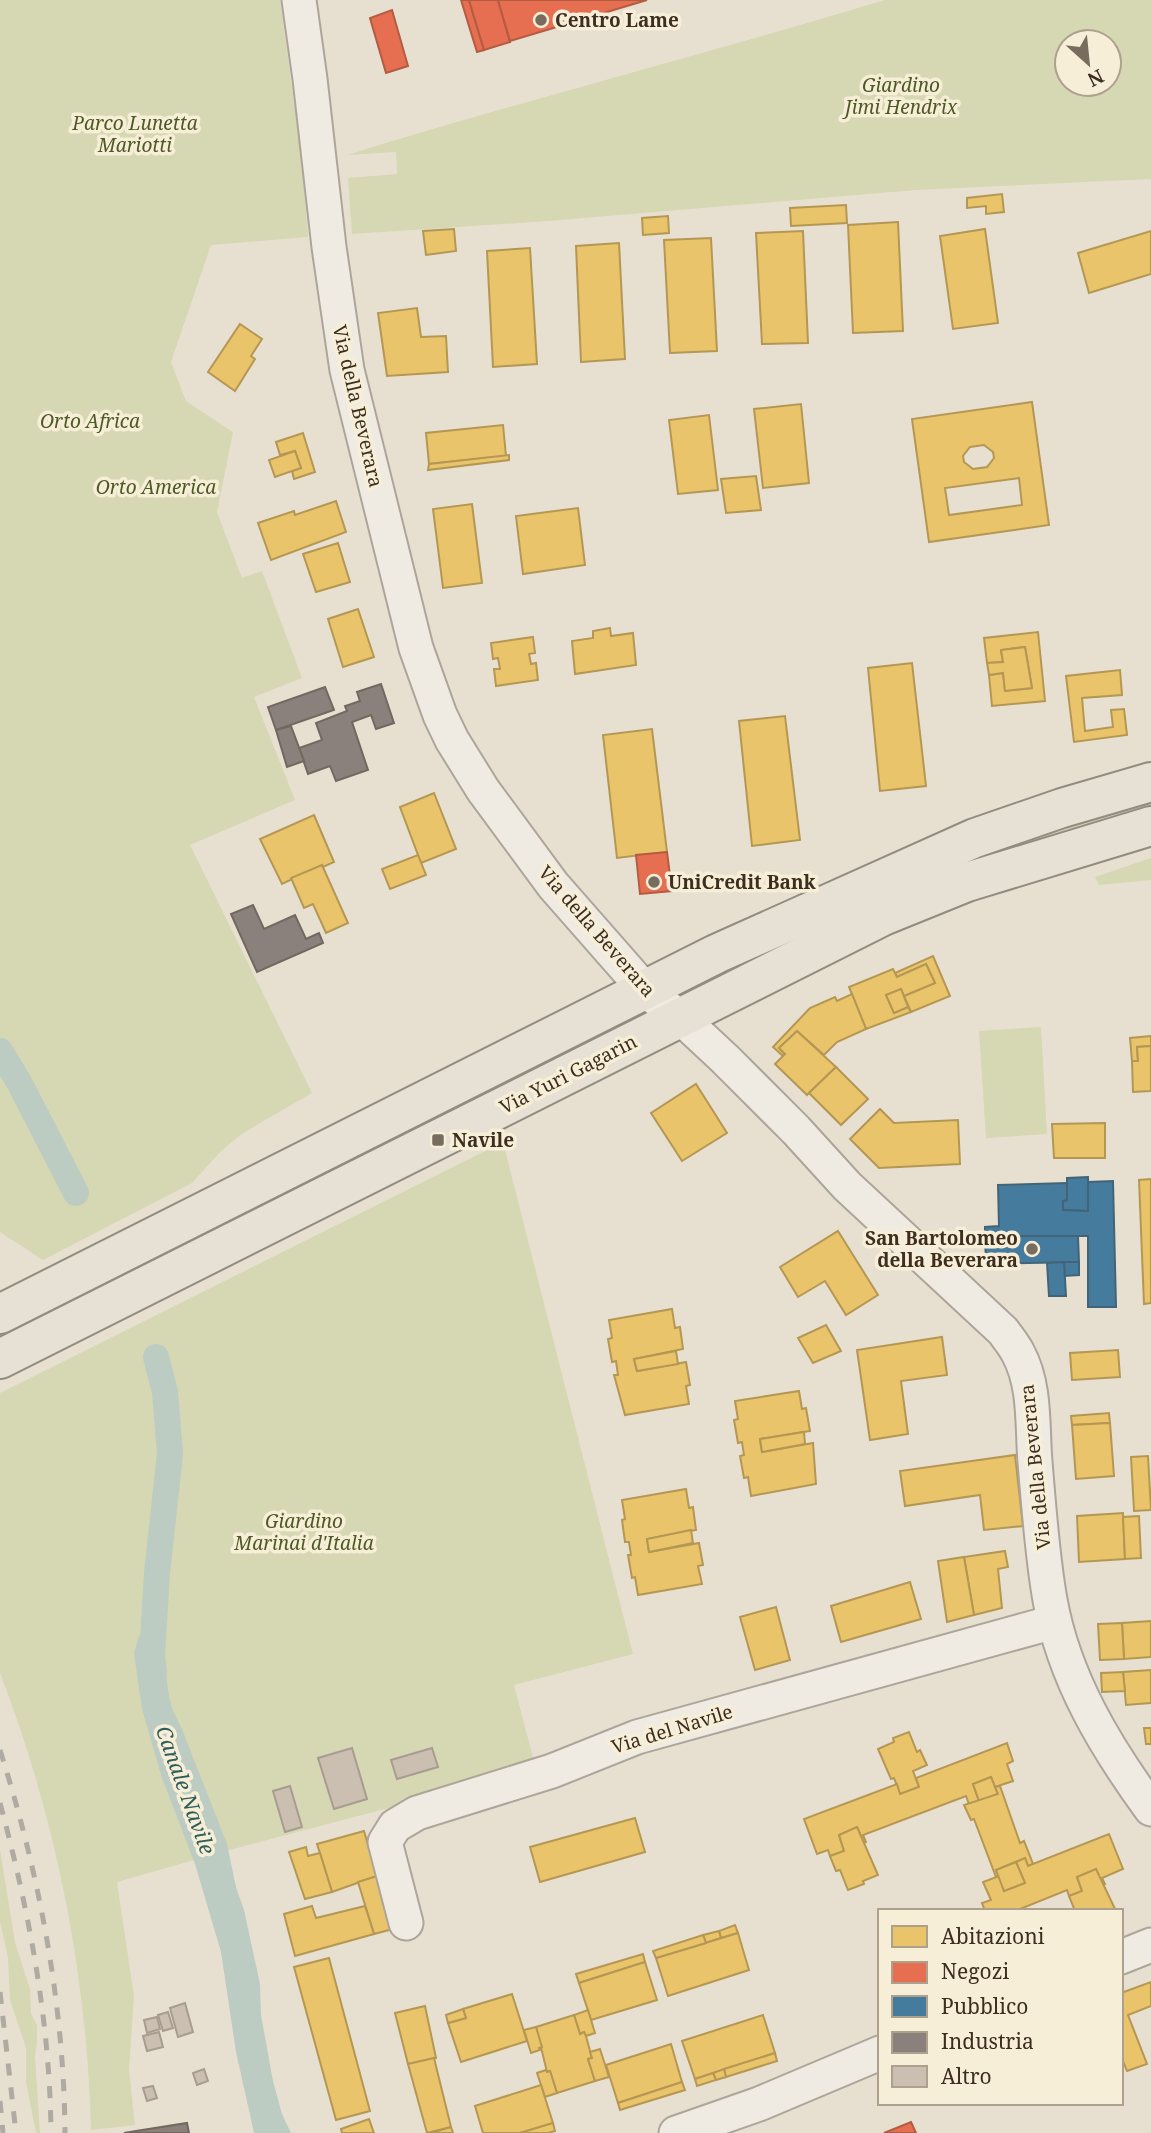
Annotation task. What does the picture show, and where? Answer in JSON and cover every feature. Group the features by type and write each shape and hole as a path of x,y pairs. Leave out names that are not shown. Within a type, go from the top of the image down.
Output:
{"main road":[{"name":"Via Yuri Gagarin","path":"0,1314 716,954 964,842 1062,808 1151,782"},
{"name":"Via Yuri Gagarin","path":"0,1359 883,916 967,882 1151,826"}],"street":[{"name":"Via della Beverara","path":"299,0 347,370 409,621 426,680 452,740 483,790 553,885 646,990 681,1018 787,1121 847,1186 1003,1331 1019,1354 1033,1410 1042,1539 1054,1622 1063,1655 1096,1725 1115,1758 1151,1809"},
{"name":"Via del Navile","path":"406,1923 385,1842 395,1826 416,1813 552,1770 657,1731 1054,1622"},
{"path":"1123,1956 1151,1945"},
{"path":"677,2133 759,2104 878,2054"}],"green space":[{"name":"Parco Lunetta Mariotti","path":"0,0 280,0 301,153 308,237 211,245 171,362 186,401 233,432 217,512 242,578 262,571 302,678 254,697 295,800 190,845 312,1093 243,1133 222,1150 192,1183 43,1260 0,1232"},
{"name":"Giardino Jimi Hendrix","path":"885,0 1151,0 1151,179 916,190 548,221 352,234 348,178 397,174 396,152 347,155"},
{"path":"1151,799 1151,811 711,984 702,983 708,976 964,856"},
{"path":"1151,858 1151,880 1099,885 1095,877"},
{"path":"630,1019 626,1027 0,1339 0,1327"},
{"path":"1041,1027 1047,1134 986,1138 979,1031"},
{"name":"Giardino Marinai d'Italia","path":"503,1142 633,1654 514,1685 536,1769 117,1882 134,1996 129,2070 135,2125 91,2130 83,2013 65,1897 37,1784 0,1673 0,1393"},
{"path":"0,1850 15,1942 30,1989 31,2014 37,2025 35,2057 40,2133 36,2133 26,2082 26,2048 10,2000 8,1958 0,1921"}],"water":[{"path":"139,1636 162,1639 172,1709 227,1844 260,1984 261,2015 273,2081 282,2114 291,2133 254,2133 236,2052 221,1952 195,1864 162,1778 142,1709 134,1653"}],"building: Abitazioni":[{"path":"1002,194 1004,212 986,214 986,206 967,208 967,198"},
{"path":"846,205 847,223 791,226 790,208"},
{"path":"668,216 669,233 643,235 642,218"},
{"path":"898,222 903,331 853,333 848,225"},
{"path":"454,229 456,251 426,255 423,231"},
{"path":"985,229 998,323 953,329 940,236"},
{"path":"803,231 808,343 762,344 756,233"},
{"path":"1151,231 1151,274 1089,293 1078,253"},
{"path":"711,238 717,351 670,353 664,240"},
{"path":"619,243 625,359 581,362 576,246"},
{"path":"530,248 537,364 493,367 487,251"},
{"path":"417,308 421,337 446,336 448,372 387,376 378,313"},
{"path":"240,324 262,339 251,356 255,359 235,391 208,372"},
{"path":"1032,402 1049,525 929,542 912,419","holes":["984,445 993,452 994,458 987,467 973,469 964,462 963,456 970,447","1019,478 1022,505 949,515 945,488"]},
{"path":"801,404 809,483 763,488 754,409"},
{"path":"709,415 718,490 678,494 669,420"},
{"path":"503,425 506,456 429,464 426,433"},
{"path":"303,433 315,472 294,479 292,471 301,468 295,451 280,455 276,442"},
{"path":"295,451 301,468 275,477 269,460"},
{"path":"509,455 509,460 428,470 429,464"},
{"path":"756,476 761,510 726,513 721,479"},
{"path":"336,501 346,532 271,560 258,523 294,511 295,515"},
{"path":"472,504 482,583 443,588 433,509"},
{"path":"578,508 585,565 523,574 516,516"},
{"path":"338,543 350,582 316,592 303,554"},
{"path":"358,609 374,657 343,667 328,619"},
{"path":"610,628 611,636 633,633 636,665 575,674 572,641 593,638 593,631"},
{"path":"1038,632 1045,701 992,706 989,675 1003,673 1005,691 1032,688 1025,647 1001,650 1003,662 987,663 984,638"},
{"path":"533,637 535,653 529,654 531,664 536,663 538,680 496,686 494,669 500,669 498,658 493,659 491,643"},
{"path":"1025,647 1032,688 1005,691 1003,673 989,675 987,663 1003,662 1001,650"},
{"path":"912,663 926,786 880,791 868,668"},
{"path":"1120,670 1122,695 1082,698 1085,731 1113,727 1111,710 1124,709 1127,735 1074,742 1066,676"},
{"path":"785,716 800,840 752,846 739,721"},
{"path":"652,729 667,852 617,858 603,735"},
{"path":"434,793 456,849 421,863 400,807"},
{"path":"314,815 334,862 282,884 260,839"},
{"path":"418,855 426,875 390,889 382,869"},
{"path":"322,865 348,923 326,933 313,904 304,908 291,878"},
{"path":"933,956 950,996 911,1012 904,996 935,983 926,964 897,977 895,973"},
{"path":"926,964 935,983 904,996 901,989 886,995 894,1013 908,1007 911,1012 866,1029 849,987 893,969 897,977"},
{"path":"901,989 908,1007 894,1013 886,995"},
{"path":"852,994 866,1029 837,1042 824,1055 797,1031 779,1048 785,1054 783,1056 773,1047 810,1008 835,997 837,1001"},
{"path":"797,1031 836,1067 807,1095 775,1064 785,1054 779,1048"},
{"path":"1151,1036 1151,1046 1137,1047 1138,1061 1132,1061 1130,1038"},
{"path":"1151,1046 1151,1091 1133,1092 1132,1061 1138,1061 1137,1047"},
{"path":"836,1067 868,1099 841,1125 809,1093"},
{"path":"696,1084 727,1133 682,1161 651,1113"},
{"path":"880,1109 894,1123 958,1120 960,1164 879,1168 850,1139"},
{"path":"1105,1123 1105,1158 1054,1158 1052,1124"},
{"path":"1151,1179 1151,1303 1144,1304 1139,1180"},
{"path":"838,1231 878,1295 846,1315 825,1281 798,1297 780,1267"},
{"path":"672,1309 675,1328 680,1327 683,1349 634,1359 637,1371 686,1362 690,1385 686,1386 689,1404 625,1415 614,1375 618,1375 616,1361 612,1362 608,1339 612,1338 609,1320"},
{"path":"826,1325 841,1351 813,1363 798,1338"},
{"path":"942,1337 947,1375 901,1381 908,1434 870,1440 857,1350"},
{"path":"1118,1350 1120,1377 1072,1380 1070,1353"},
{"path":"676,1351 678,1364 637,1371 634,1359"},
{"path":"799,1391 802,1409 806,1408 810,1431 760,1439 762,1452 813,1443 816,1484 751,1496 748,1477 744,1478 740,1456 744,1455 742,1442 738,1443 734,1420 738,1419 735,1401"},
{"path":"1109,1413 1110,1423 1072,1425 1071,1416"},
{"path":"1110,1423 1114,1476 1076,1479 1072,1425"},
{"path":"804,1432 805,1444 762,1452 760,1439"},
{"path":"1015,1455 1023,1526 984,1530 980,1495 905,1506 900,1471"},
{"path":"1148,1456 1151,1510 1134,1511 1131,1457"},
{"path":"686,1489 689,1508 693,1507 696,1530 647,1539 649,1552 699,1543 703,1565 698,1566 702,1584 638,1595 628,1555 631,1555 629,1542 625,1542 622,1500"},
{"path":"1123,1513 1125,1559 1079,1562 1077,1516"},
{"path":"1139,1516 1141,1558 1125,1559 1123,1517"},
{"path":"691,1530 693,1543 649,1552 647,1539"},
{"path":"1005,1551 1008,1567 998,1569 1002,1608 974,1615 964,1557"},
{"path":"964,1557 974,1615 947,1622 938,1561"},
{"path":"910,1582 921,1619 841,1642 831,1606"},
{"path":"776,1607 790,1660 755,1670 740,1617"},
{"path":"1151,1621 1151,1657 1124,1659 1122,1623"},
{"path":"1122,1623 1124,1659 1100,1660 1098,1624"},
{"path":"1151,1670 1151,1703 1126,1705 1123,1672"},
{"path":"1123,1672 1125,1691 1102,1692 1101,1673"},
{"path":"1144,1728 1151,1728 1151,1744 1146,1744"},
{"path":"909,1732 917,1752 920,1750 927,1765 913,1771 919,1787 900,1794 878,1749 894,1742 893,1738"},
{"path":"1007,1743 1013,1761 1007,1764 1013,1781 995,1787 991,1777 973,1784 979,1801 969,1804 966,1796 863,1835 866,1842 864,1843 857,1827 839,1835 844,1851 830,1856 828,1850 817,1854 804,1819 897,1784 900,1794 919,1787 916,1778"},
{"path":"991,1777 998,1794 979,1801 973,1784"},
{"path":"1000,1786 1020,1843 1024,1841 1033,1864 1028,1866 1025,1858 996,1870 999,1876 996,1877 974,1819 971,1820 964,1805 998,1794 995,1787"},
{"path":"635,1818 645,1852 540,1882 530,1847"},
{"path":"857,1827 878,1875 848,1890 840,1870 836,1871 830,1856 844,1851 839,1835"},
{"path":"364,1831 377,1876 332,1892 317,1844"},
{"path":"1109,1834 1123,1869 1102,1878 1105,1884 1102,1885 1096,1869 1077,1877 1082,1891 1069,1896 1067,1890 1020,1909 984,1909 982,1903 991,1900 983,1882 999,1876 1004,1891 1025,1883 1016,1862 1025,1858 1028,1866"},
{"path":"306,1847 308,1856 320,1853 332,1892 305,1899 289,1852"},
{"path":"1016,1862 1025,1883 1004,1891 996,1870"},
{"path":"1096,1869 1115,1909 1074,1909 1069,1896 1082,1891 1077,1877"},
{"path":"377,1876 393,1929 374,1934 358,1882"},
{"path":"312,1906 316,1918 365,1906 374,1934 295,1956 284,1914"},
{"path":"735,1925 738,1933 721,1938 719,1931"},
{"path":"719,1931 721,1938 706,1943 703,1935"},
{"path":"738,1933 749,1970 668,1996 656,1958"},
{"path":"703,1935 706,1943 656,1958 653,1951"},
{"path":"643,1954 645,1962 579,1983 576,1974"},
{"path":"329,1958 370,2111 336,2120 294,1967"},
{"path":"645,1962 657,2000 591,2020 579,1983"},
{"path":"1151,1982 1151,2006 1128,2015 1147,2064 1127,2071 1123,2061 1123,1992"},
{"path":"512,1994 527,2041 461,2062 448,2023 466,2018 463,2009"},
{"path":"425,2006 436,2058 408,2064 395,2013"},
{"path":"463,2009 466,2018 448,2023 446,2015"},
{"path":"588,2010 595,2033 586,2036 584,2032 580,2034 574,2015"},
{"path":"574,2015 580,2034 584,2032 586,2036 592,2058 588,2059 595,2081 557,2093 550,2071 547,2072 536,2027"},
{"path":"763,2015 775,2053 695,2079 682,2041"},
{"path":"536,2027 542,2047 531,2053 524,2030"},
{"path":"671,2044 682,2082 618,2103 606,2065"},
{"path":"600,2049 609,2077 595,2081 588,2059 592,2058 590,2052"},
{"path":"775,2053 777,2061 726,2077 724,2069"},
{"path":"434,2058 451,2127 427,2133 408,2064"},
{"path":"724,2069 726,2077 716,2080 713,2073"},
{"path":"550,2071 557,2093 545,2097 537,2073"},
{"path":"713,2073 716,2080 697,2086 695,2079"},
{"path":"682,2082 685,2090 620,2110 618,2103"},
{"path":"541,2085 553,2123 520,2133 483,2133 475,2106"},
{"path":"369,2119 374,2133 342,2133 341,2129"},
{"path":"553,2123 555,2131 520,2133"},
{"path":"451,2127 453,2133 431,2133"}],"building: Negozi":[{"path":"461,0 469,0 484,50 477,52"},
{"path":"469,0 498,0 510,42 484,50"},
{"name":"Centro Lame","path":"498,0 647,0 510,41"},
{"path":"392,10 408,66 386,73 370,18"},
{"path":"667,852 672,891 640,894 636,855"},
{"path":"911,2122 916,2133 884,2133"}],"building: Pubblico":[{"path":"1088,1177 1088,1211 1063,1210 1063,1201 1067,1200 1067,1178"},
{"path":"1113,1181 1116,1307 1088,1307 1088,1236 985,1236 985,1227 999,1226 998,1185 1067,1183 1067,1200 1063,1201 1063,1210 1088,1211 1088,1182"},
{"name":"San Bartolomeo della Beverara","path":"985,1236 1078,1236 1079,1262 986,1264"},
{"path":"1064,1262 1079,1262 1079,1275 1064,1276"},
{"path":"1064,1262 1066,1296 1049,1296 1047,1263"}],"building: Industria":[{"path":"381,684 394,723 376,729 371,715 352,722 368,770 336,781 330,766 308,774 299,748 322,740 316,723 347,711 345,706 360,701 357,692"},
{"path":"325,687 334,710 276,730 268,707"},
{"path":"291,726 304,761 287,767 276,730"},
{"path":"253,905 264,929 295,915 306,939 319,933 323,943 257,972 231,914"},
{"path":"187,2123 189,2133 124,2133 136,2131"}],"building: Altro":[{"path":"352,1748 367,1799 334,1809 318,1758"},
{"path":"432,1748 438,1767 397,1779 391,1760"},
{"path":"290,1786 302,1827 285,1832 273,1791"},
{"path":"185,2003 193,2032 178,2037 170,2008"},
{"path":"168,2012 173,2028 163,2031 158,2015"},
{"path":"157,2017 160,2029 147,2033 144,2020"},
{"path":"159,2032 163,2047 147,2051 143,2036"},
{"path":"204,2069 208,2081 197,2085 193,2073"},
{"path":"153,2086 157,2098 147,2101 143,2088"}],"waterway":[{"name":"Canale Navile","path":"0,1051 76,1193"},
{"name":"Canale Navile","path":"154,1672 152,1656 157,1573 170,1454 165,1392 156,1357"}],"railway":[{"path":"0,1750 26,1843 47,1939 60,2036 65,2133"},
{"path":"0,1803 36,1966 47,2049 51,2133"},
{"path":"0,1992 16,2133"},
{"path":"0,2101 3,2133"}],"place":[{"name":"Centro Lame","path":"541,20"},
{"name":"UniCredit Bank","path":"654,882"},
{"name":"Navile","path":"438,1140"},
{"name":"San Bartolomeo della Beverara","path":"1032,1249"}],"park label":[{"name":"Orto Africa","path":"90,421"},
{"name":"Orto America","path":"156,487"}]}
